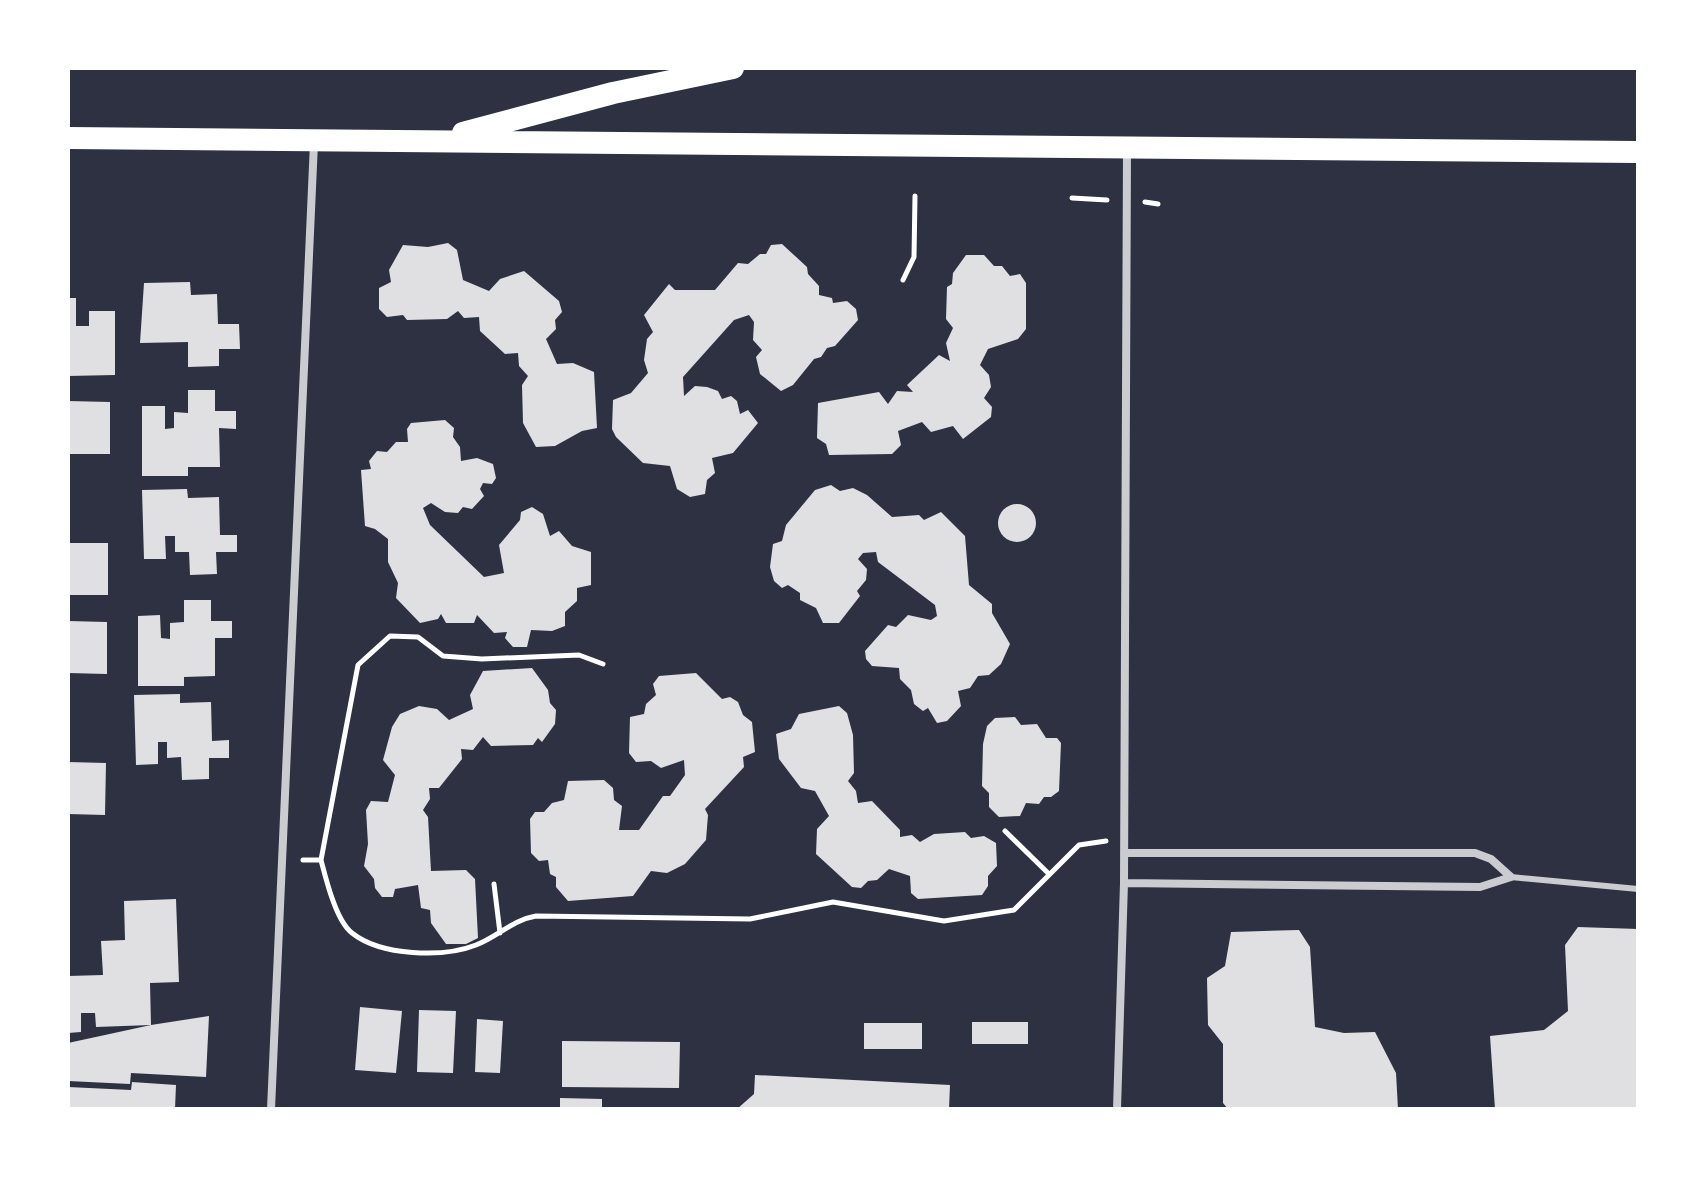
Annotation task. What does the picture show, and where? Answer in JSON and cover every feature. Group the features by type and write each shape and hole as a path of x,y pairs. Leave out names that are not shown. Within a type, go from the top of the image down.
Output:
{"highway":[{"path":"435,141 613,93 733,68"},
{"path":"68,138 1638,152"}],"street":[{"path":"271,1109 314,138"},
{"path":"1117,1109 1124,883 1127,148"},
{"path":"1124,853 1475,853 1491,859 1511,877"},
{"path":"1124,883 1480,887 1511,877"}],"lane":[{"path":"1511,877 1638,889"}],"path":[{"path":"903,280 914,257 915,196"},
{"path":"1072,198 1094,200"},
{"path":"603,664 579,655 482,659 443,656 418,637 390,636 358,665 321,860 328,890 349,932 375,945 437,956 476,945 500,933 517,919 536,916 750,919 833,902 944,921 1014,910 1079,845 1122,838"},
{"path":"1005,831 1049,874"},
{"path":"282,858 321,860"},
{"path":"494,884 500,933"}],"building":[{"path":"448,243 457,250 463,280 489,291 500,279 524,271 559,301 562,312 555,320 556,329 546,339 557,364 573,363 594,372 597,428 582,431 555,446 536,447 523,423 522,385 528,376 519,366 518,353 505,354 480,331 479,317 464,318 458,311 447,319 407,320 403,315 387,317 379,309 379,288 391,282 389,270 403,245 428,247"},
{"path":"782,244 807,267 808,274 819,286 819,295 832,298 833,303 847,301 856,309 858,320 835,346 827,348 821,357 814,359 793,385 781,391 760,374 756,357 762,350 753,340 754,322 749,315 734,320 683,377 684,396 695,386 718,391 722,399 731,396 737,401 740,414 748,410 758,423 733,453 712,458 715,473 707,480 705,494 690,497 677,489 670,466 643,463 616,437 612,429 613,400 631,393 648,373 644,360 647,339 653,332 644,315 669,284 675,290 715,290 738,263 748,264 760,254 766,254 771,245"},
{"path":"966,255 984,255 994,266 1002,266 1010,276 1020,274 1026,283 1026,329 1018,339 988,349 980,365 989,375 991,387 984,398 992,407 991,417 963,439 953,426 931,432 922,422 898,431 901,445 892,454 829,455 826,444 817,438 818,403 879,392 888,404 897,391 913,392 907,385 939,355 950,361 946,343 953,328 946,319 947,287 952,284 953,273"},
{"path":"190,282 191,295 217,294 218,324 239,324 240,349 219,349 219,366 188,367 188,342 140,343 144,283"},
{"path":"68,298 76,298 76,326 89,326 89,311 115,311 115,375 68,376"},
{"path":"188,390 215,390 215,411 236,411 236,429 219,428 220,467 188,467 188,476 142,476 142,406 165,406 165,429 174,428 174,412 188,413"},
{"path":"68,401 110,402 110,454 68,454"},
{"path":"445,420 454,428 453,437 460,447 461,461 477,458 493,464 496,478 492,484 483,483 480,489 484,496 472,509 463,507 458,513 445,512 431,503 423,508 430,525 484,577 504,573 499,545 520,520 521,512 532,507 543,514 550,536 559,531 572,546 591,552 591,585 577,588 577,601 565,612 565,626 552,631 531,630 527,647 513,647 505,638 507,632 494,633 477,615 474,623 446,623 441,614 438,619 420,623 396,598 398,583 388,562 388,539 365,526 361,470 371,469 369,461 377,451 387,452 396,442 408,442 407,429 411,423"},
{"path":"831,485 840,491 853,488 867,495 892,517 919,515 924,520 941,512 965,536 969,585 992,604 992,613 1010,644 1001,664 989,675 978,676 970,688 958,691 961,706 947,721 937,723 928,708 923,711 914,704 911,690 900,679 899,668 872,666 866,659 865,651 888,625 896,627 908,615 931,620 937,616 935,605 878,562 876,552 863,553 858,559 867,569 866,580 857,591 860,596 839,623 823,623 816,608 800,600 800,593 788,585 782,588 774,581 770,567 773,544 782,541 786,525 815,490"},
{"path":"187,489 188,498 219,497 220,535 237,535 237,552 216,552 217,574 190,575 189,552 175,552 175,536 165,536 166,559 144,559 142,490"},
{"path":"1017,504 1031,509 1036,523 1031,537 1017,542 1003,537 998,523 1003,509"},
{"path":"68,543 108,543 108,595 68,595"},
{"path":"184,600 211,600 211,621 232,621 232,638 215,638 215,676 184,677 184,686 138,686 138,616 160,615 161,638 170,639 170,623 184,622"},
{"path":"68,621 107,622 107,674 68,673"},
{"path":"532,668 548,690 550,703 556,710 555,724 542,742 538,738 533,745 491,746 483,737 473,750 461,749 462,759 439,788 429,788 430,799 423,810 428,817 431,871 466,870 475,879 478,938 466,944 446,944 431,923 430,910 421,908 418,885 395,889 393,897 382,897 375,888 374,879 364,866 368,844 366,810 371,801 388,802 395,775 383,760 392,727 400,714 419,706 437,709 449,720 473,709 470,695 483,671"},
{"path":"696,673 722,699 730,697 738,702 743,715 752,722 755,752 743,757 744,767 705,809 708,815 706,840 685,864 667,873 651,871 633,896 568,901 556,887 556,877 550,874 548,860 539,861 531,853 530,819 535,812 544,812 552,803 564,800 568,781 604,780 613,788 614,800 622,806 619,830 639,830 663,796 670,796 685,775 684,760 661,768 651,761 636,762 629,753 630,717 644,714 646,704 656,695 653,684 659,676"},
{"path":"180,694 180,703 211,702 212,741 229,740 229,758 209,758 209,779 182,780 181,757 167,758 167,742 158,742 158,764 136,765 134,695"},
{"path":"839,706 847,713 853,735 854,773 848,781 856,791 858,803 872,801 900,830 900,837 912,835 920,842 934,834 965,832 971,838 984,836 996,843 997,866 988,876 988,886 982,895 918,899 911,893 910,876 889,869 861,888 852,887 816,854 817,829 829,816 815,791 801,788 779,759 776,734 791,729 799,714"},
{"path":"1015,717 1021,725 1037,724 1046,738 1057,738 1061,743 1059,791 1051,797 1044,797 1039,804 1026,803 1020,816 999,817 989,807 989,793 982,786 983,744 987,726 995,718"},
{"path":"68,762 106,763 105,815 68,814"},
{"path":"176,899 179,982 150,983 151,1025 96,1027 95,1013 81,1013 81,1032 68,1033 68,976 103,975 101,941 125,940 124,901"},
{"path":"1578,927 1638,929 1638,1109 1495,1109 1490,1036 1544,1030 1568,1011 1565,945"},
{"path":"1299,930 1310,947 1315,1027 1344,1033 1375,1032 1396,1073 1398,1109 1228,1109 1223,1103 1223,1044 1208,1025 1207,978 1225,966 1231,932"},
{"path":"360,1007 402,1011 396,1073 355,1070"},
{"path":"419,1010 456,1011 453,1073 417,1072"},
{"path":"209,1016 206,1077 131,1073 130,1084 68,1081 68,1043"},
{"path":"477,1019 503,1021 500,1073 475,1072"},
{"path":"972,1022 1028,1022 1028,1044 972,1044"},
{"path":"864,1023 922,1023 922,1049 864,1049"},
{"path":"562,1041 680,1042 679,1088 562,1087"},
{"path":"755,1075 950,1085 949,1109 737,1109 754,1094"},
{"path":"132,1082 176,1085 175,1109 68,1109 68,1087 131,1090"},
{"path":"560,1098 602,1099 602,1109 560,1109"}]}
